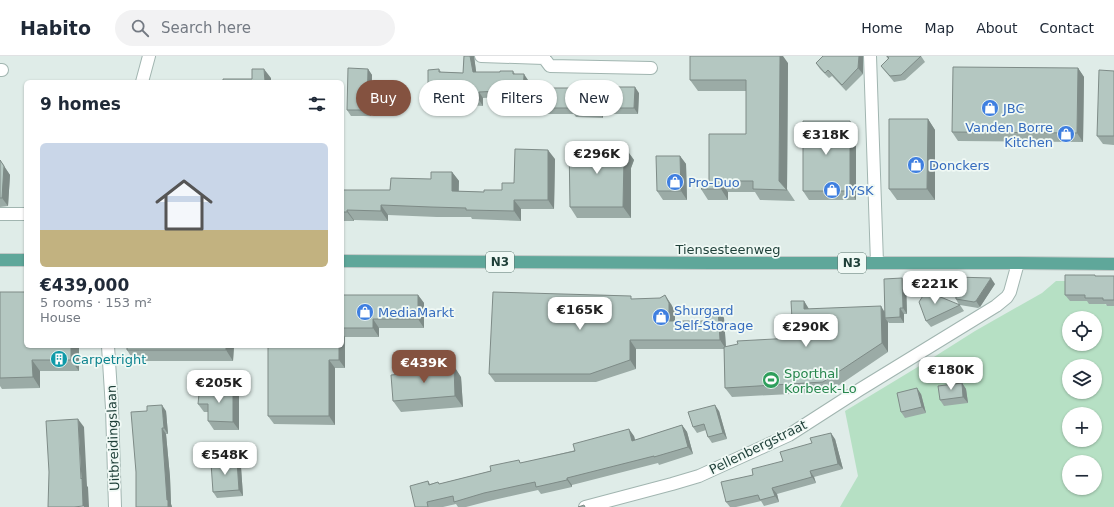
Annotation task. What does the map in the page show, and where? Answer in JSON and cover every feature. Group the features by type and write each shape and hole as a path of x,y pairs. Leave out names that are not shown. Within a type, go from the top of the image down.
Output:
{"main road":[{"path":"0,260 24,260"},
{"name":"Tiensesteenweg","path":"344,261 1114,264"}],"street":[{"path":"142,80 148,56"},
{"path":"481,56 544,57 550,66 651,68"},
{"path":"870,56 876,263"},
{"path":"0,214 24,214"},
{"name":"Pellenbergstraat","path":"585,507 699,476 789,435 996,306 1007,297 1010,292 1018,263"},
{"name":"Uitbreidingslaan","path":"108,348 112,408 115,507"}],"green space":[{"path":"1056,281 1069,281 1070,301 1089,301 1114,306 1114,507 840,507 858,476 845,411 975,331 1042,293"}],"building":[{"path":"464,56 470,56 473,72 513,71 513,74 524,74 524,80 487,80 487,92 479,92 479,80 428,80 428,70 439,69 439,72 463,73"},
{"path":"690,56 780,56 779,181 787,190 753,189 753,181 720,181 721,189 701,189 709,181 709,134 746,134 746,80 690,80"},
{"path":"823,56 859,56 858,68 842,85 828,70 825,73 816,63"},
{"path":"887,56 921,56 901,75 890,76 881,66 889,58"},
{"path":"953,67 1078,68 1077,133 952,132"},
{"path":"348,68 368,69 368,80 356,80 356,110 347,110"},
{"path":"252,69 264,69 265,80 223,80 223,79 252,79"},
{"path":"1099,70 1114,71 1114,136 1097,136"},
{"path":"623,87 635,87 634,108 623,108"},
{"path":"557,88 565,88 565,108 557,108"},
{"name":"Donckers","path":"889,119 928,119 927,189 889,189"},
{"path":"803,121 850,121 850,191 803,191"},
{"path":"569,143 620,143 626,149 624,158 623,207 570,207"},
{"path":"515,149 548,150 548,200 514,200 514,211 381,205 381,211 347,210 347,212 344,212 344,190 390,190 391,178 431,179 431,172 452,172 452,191 484,192 484,190 502,190 502,183 514,183"},
{"path":"656,156 680,156 681,191 657,191"},
{"path":"0,160 4,166 2,198 0,198"},
{"path":"1065,275 1114,276 1114,300 1103,300 1103,298 1085,298 1085,295 1065,295"},
{"path":"955,277 991,278 974,302 956,299"},
{"path":"902,278 903,308 900,308 900,317 885,318 884,279"},
{"path":"926,291 960,305 926,321 919,302"},
{"path":"0,292 24,292 24,348 71,348 71,360 32,360 33,377 0,378"},
{"path":"493,292 631,296 631,299 660,298 665,295 669,303 669,321 707,321 707,310 718,310 720,340 630,340 630,360 590,374 489,374"},
{"path":"344,295 418,295 418,319 373,319 373,328 344,328"},
{"path":"791,301 804,301 804,309 881,306 882,343 823,382 725,388 724,347 738,344 737,341 793,338"},
{"path":"127,348 226,348 226,350 127,350"},
{"path":"268,348 339,348 339,360 329,360 329,416 268,416"},
{"path":"454,366 455,396 393,401 391,375 425,372 424,368"},
{"path":"962,383 963,397 940,400 938,386"},
{"path":"210,387 233,387 233,422 208,421 208,404 198,404 199,394 210,394"},
{"path":"917,388 922,407 901,412 897,393"},
{"path":"162,405 164,428 162,428 168,507 136,507 136,472 131,412 147,411 147,406"},
{"path":"715,405 723,433 708,437 704,424 693,427 688,412"},
{"path":"78,419 83,506 48,507 49,472 46,421"},
{"path":"682,425 688,447 536,487 535,482 484,493 454,502 453,496 427,502 428,507 415,507 410,486 428,481 429,485 438,482 439,484 491,471 490,466 519,460 520,463 575,451 573,444 629,429 632,441"},
{"path":"831,433 838,464 810,471 812,477 772,488 775,496 760,500 758,495 726,502 721,482 753,475 752,469 783,461 780,452 812,443 810,438"},
{"path":"237,461 239,490 213,492 211,463"}],"place":[{"name":"JBC","path":"990,108"},
{"name":"Vanden Borre Kitchen","path":"1066,134"},
{"name":"Donckers","path":"916,165"},
{"name":"Pro-Duo","path":"675,182"},
{"name":"JYSK","path":"832,190"},
{"name":"MediaMarkt","path":"365,312"},
{"name":"Shurgard Self-Storage","path":"661,317"},
{"name":"Carpetright","path":"59,359"},
{"name":"Sporthal Korbeek-Lo","path":"771,380"}]}
